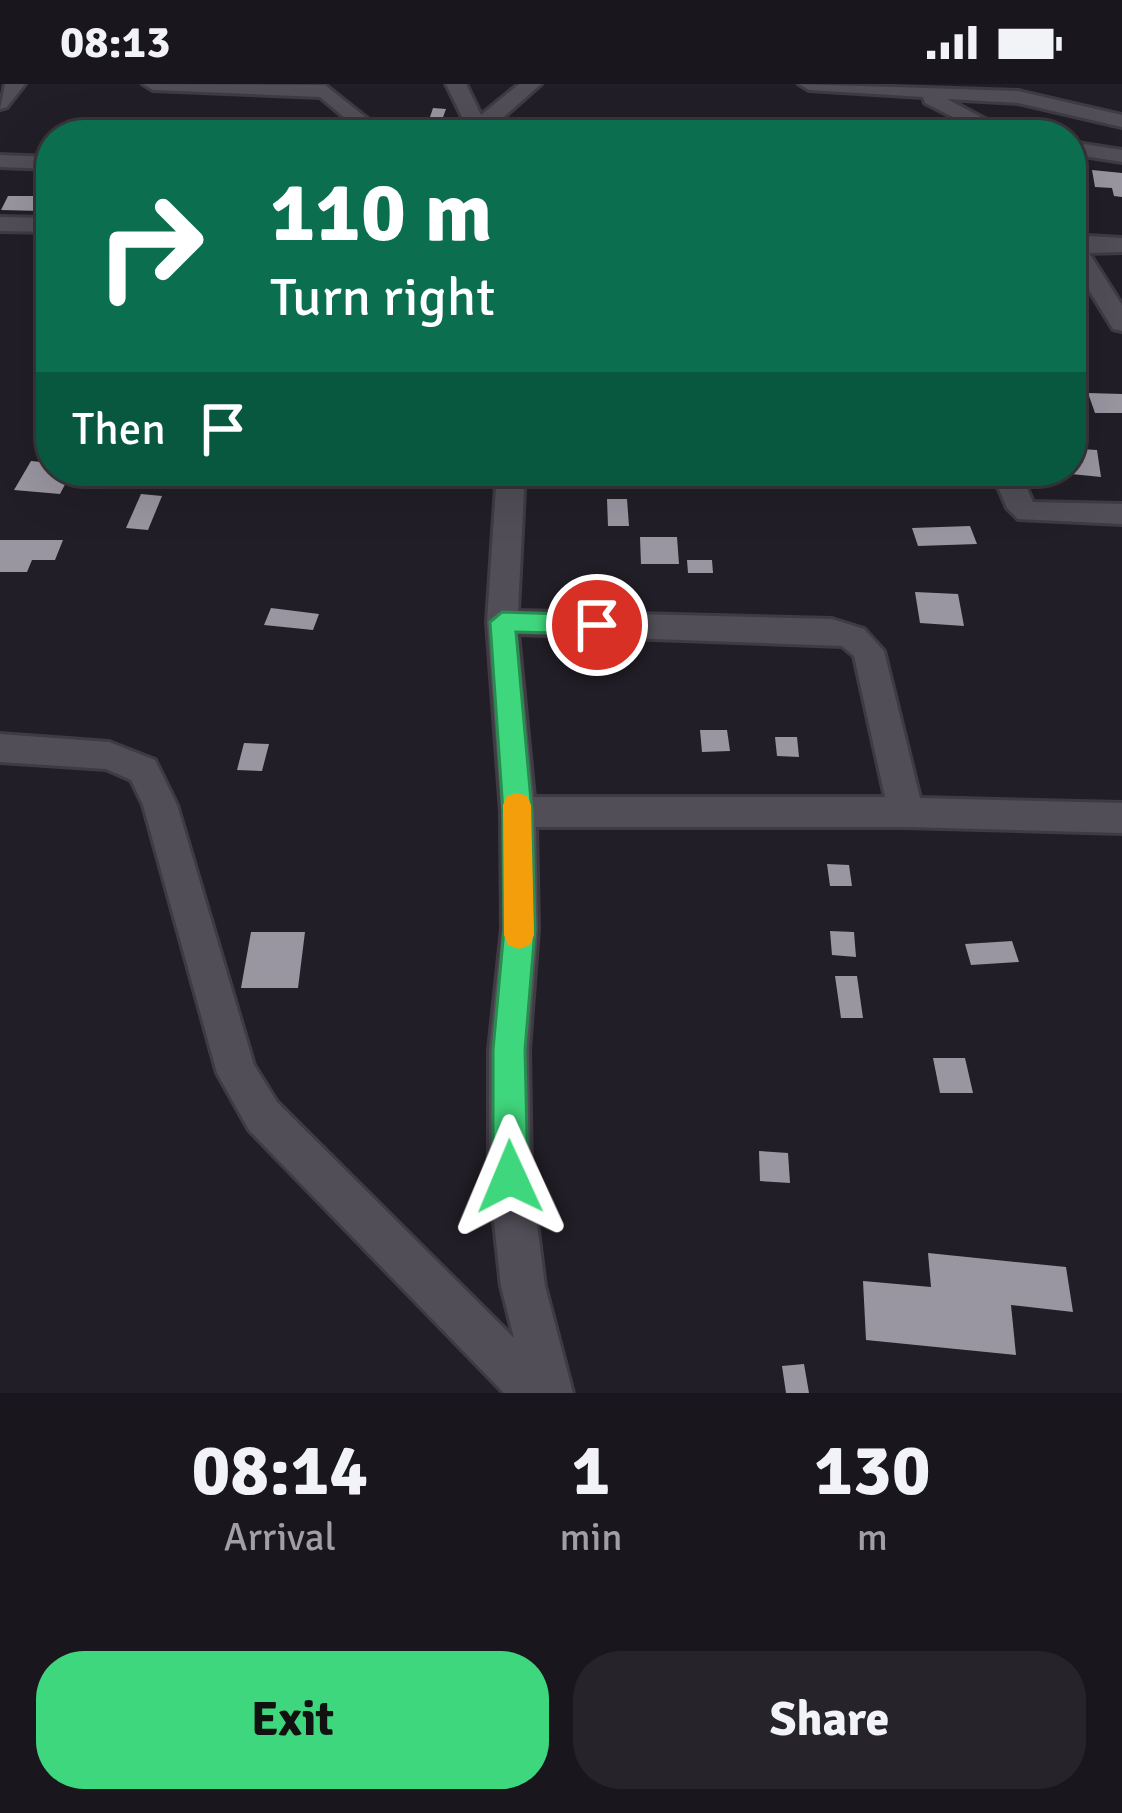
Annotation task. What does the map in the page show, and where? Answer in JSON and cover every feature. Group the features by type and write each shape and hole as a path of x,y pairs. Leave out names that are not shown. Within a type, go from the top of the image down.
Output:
{"street":[{"path":"0,103 15,84"},
{"path":"154,84 325,91 360,120"},
{"path":"456,84 456,93 474,120"},
{"path":"493,120 531,84"},
{"path":"809,84 1011,90 1122,121"},
{"path":"904,87 974,120"},
{"path":"1086,150 1122,156"},
{"path":"0,161 36,162"},
{"path":"0,224 36,225"},
{"path":"1086,244 1122,245"},
{"path":"1086,267 1122,325"},
{"path":"511,486 502,622 518,812 520,929 509,1050 510,1177 523,1286 550,1393"},
{"path":"1011,486 1021,508 1028,512 1122,514"},
{"path":"502,622 832,631 853,637 868,651 906,812"},
{"path":"0,748 110,756 143,770 160,805 237,1073 263,1116 536,1393"},
{"path":"518,812 906,812 1122,818"}],"building":[{"path":"433,108 446,109 442,120 429,120"},
{"path":"1092,170 1122,173 1122,197 1114,196 1112,188 1095,187"},
{"path":"8,196 36,196 36,211 1,210"},
{"path":"1088,393 1122,394 1122,413 1095,413"},
{"path":"1086,449 1097,450 1101,477 1086,476"},
{"path":"31,461 36,462 36,486 64,486 60,494 14,490"},
{"path":"141,494 162,496 148,530 126,528"},
{"path":"607,499 627,499 629,526 608,526"},
{"path":"970,526 977,544 918,546 912,528"},
{"path":"640,537 677,537 679,564 641,564"},
{"path":"0,540 63,540 55,560 32,560 27,572 0,572"},
{"path":"687,560 712,560 713,573 688,573"},
{"path":"915,592 958,594 964,626 920,623"},
{"path":"271,608 319,614 313,630 264,625"},
{"path":"700,730 727,730 730,751 702,752"},
{"path":"775,737 797,737 799,757 777,756"},
{"path":"244,743 269,744 262,771 237,770"},
{"path":"827,864 849,865 852,886 830,886"},
{"path":"830,931 854,932 856,957 832,955"},
{"path":"251,932 305,932 298,988 241,988"},
{"path":"1012,941 1019,962 971,965 965,944"},
{"path":"835,976 857,976 863,1018 841,1018"},
{"path":"933,1058 965,1058 973,1093 940,1093"},
{"path":"759,1151 788,1153 790,1183 760,1181"},
{"path":"928,1253 1066,1267 1073,1312 1011,1305 1016,1355 866,1340 863,1281 931,1287"},
{"path":"804,1364 809,1393 786,1393 782,1366"}],"slow traffic":[{"path":"517,805 519,935"}],"route":[{"path":"510,1177 509,1050 520,929 518,812 502,622 597,625"}]}
